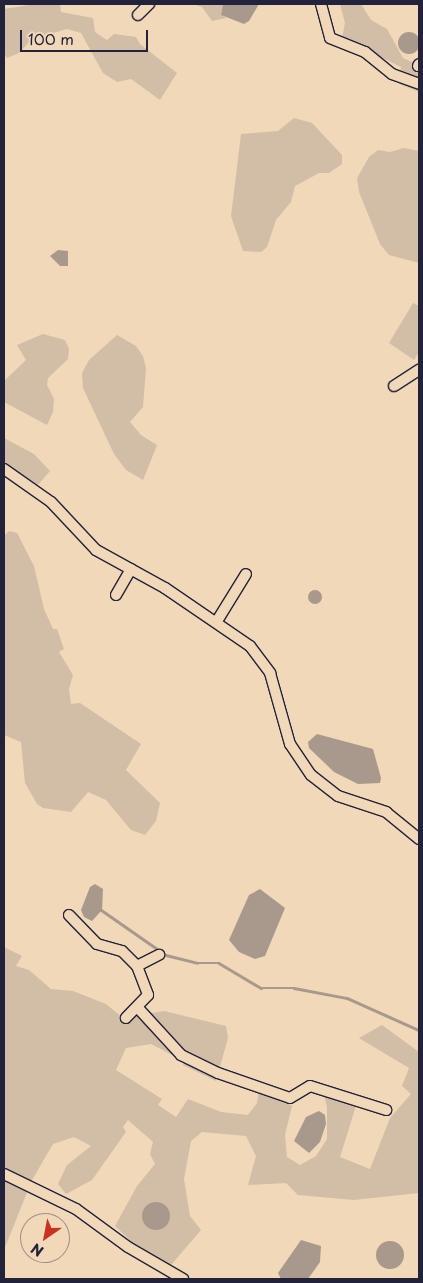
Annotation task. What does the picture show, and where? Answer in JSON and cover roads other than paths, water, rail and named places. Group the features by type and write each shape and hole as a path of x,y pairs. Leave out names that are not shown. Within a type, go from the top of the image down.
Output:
{"street":[{"path":"138,14 149,4"},
{"path":"321,4 330,38 365,52 392,74 419,84"},
{"path":"394,386 419,370"},
{"path":"4,469 51,502 86,542 217,621 261,658 270,673 290,744 311,775 338,796 386,812 419,839"},
{"path":"116,595 131,569"},
{"path":"217,621 246,574"},
{"path":"69,915 97,944 122,951 137,966 148,991 138,1008 126,1018"},
{"path":"137,966 159,955"},
{"path":"138,1008 181,1055 218,1073 290,1098 310,1086 386,1110"},
{"path":"4,1174 76,1209 128,1247 183,1279"}],"waterway":[{"path":"100,909 166,955 197,963 219,963 261,988 294,988 347,998 419,1030"}]}
